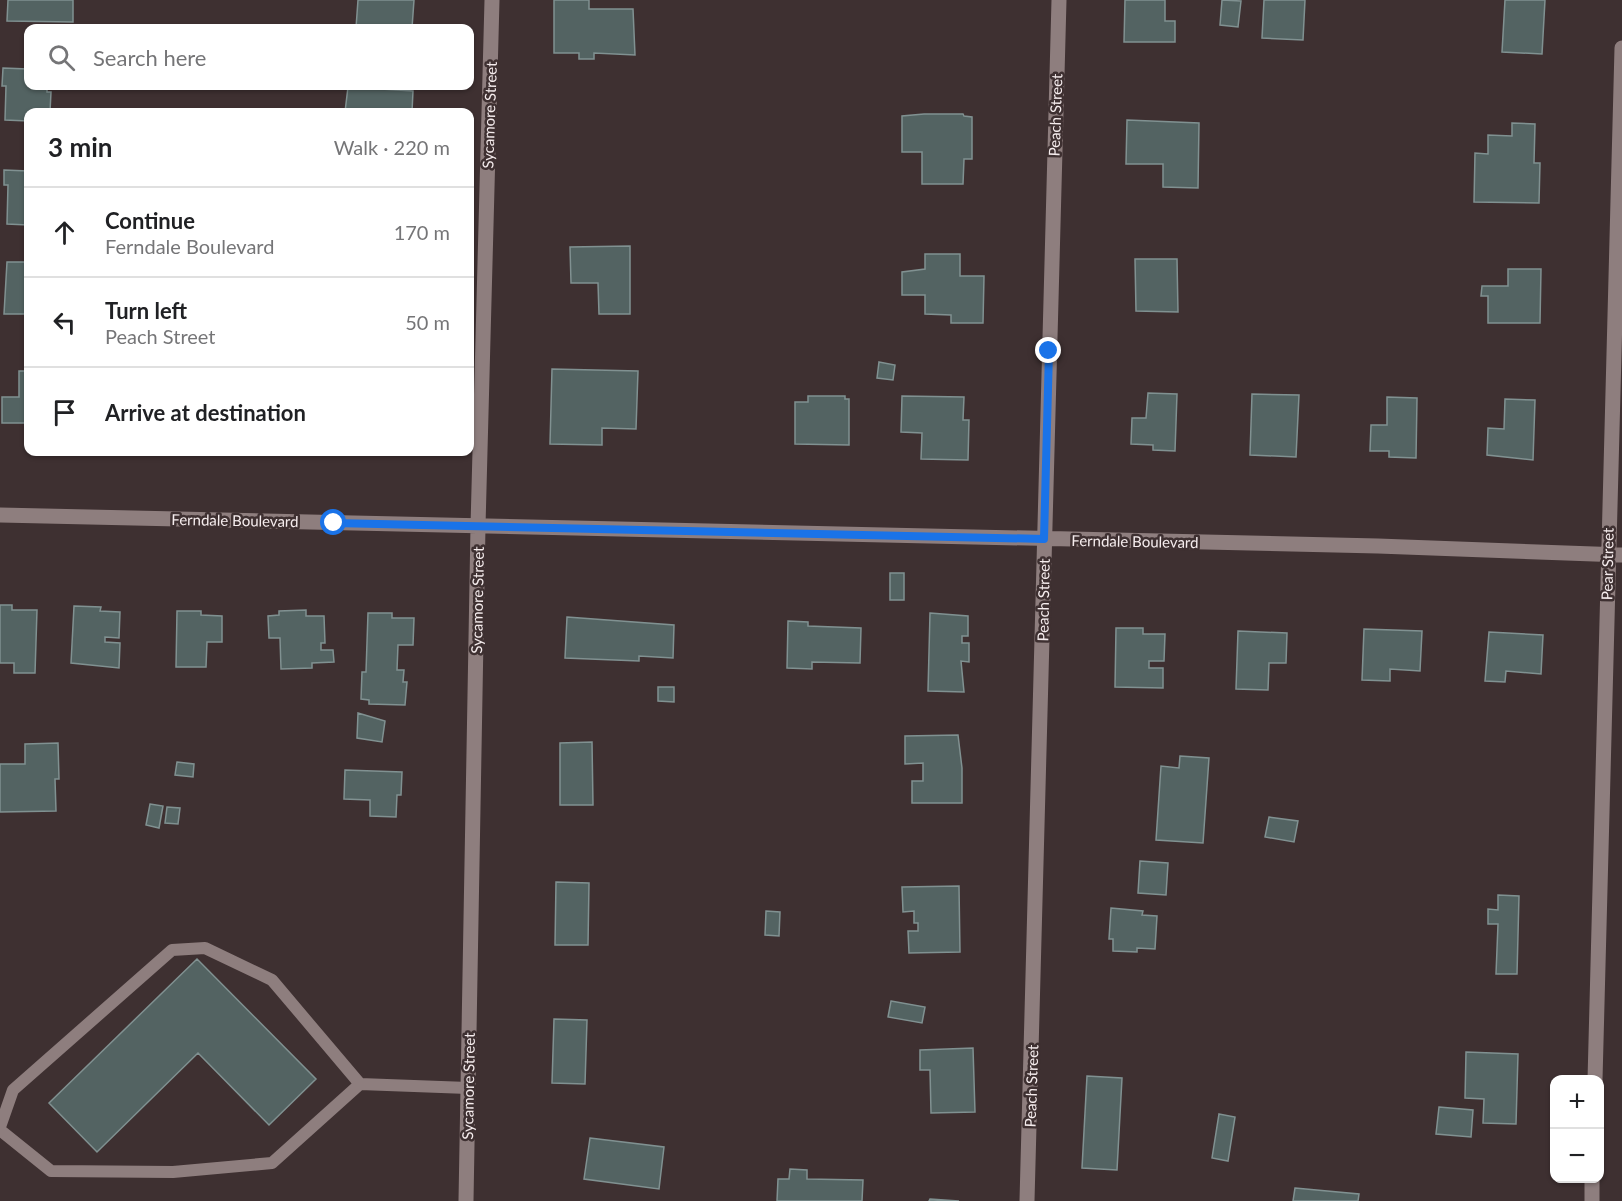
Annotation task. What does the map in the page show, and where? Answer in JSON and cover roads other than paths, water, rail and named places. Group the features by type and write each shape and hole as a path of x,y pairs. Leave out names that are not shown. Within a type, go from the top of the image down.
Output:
{"street":[{"name":"Sycamore Street","path":"466,1201 478,526 492,0"},
{"name":"Peach Street","path":"1027,1201 1059,0"},
{"name":"Pear Street","path":"1595,1075 1614,555 1622,48"},
{"name":"Ferndale Boulevard","path":"0,515 1044,539 1614,555"},
{"path":"1592,1183 1592,1201"}],"lane":[{"path":"360,1084 272,980 205,948 172,950 13,1090 0,1128 51,1171 172,1172 272,1163 360,1084 468,1088"}]}
